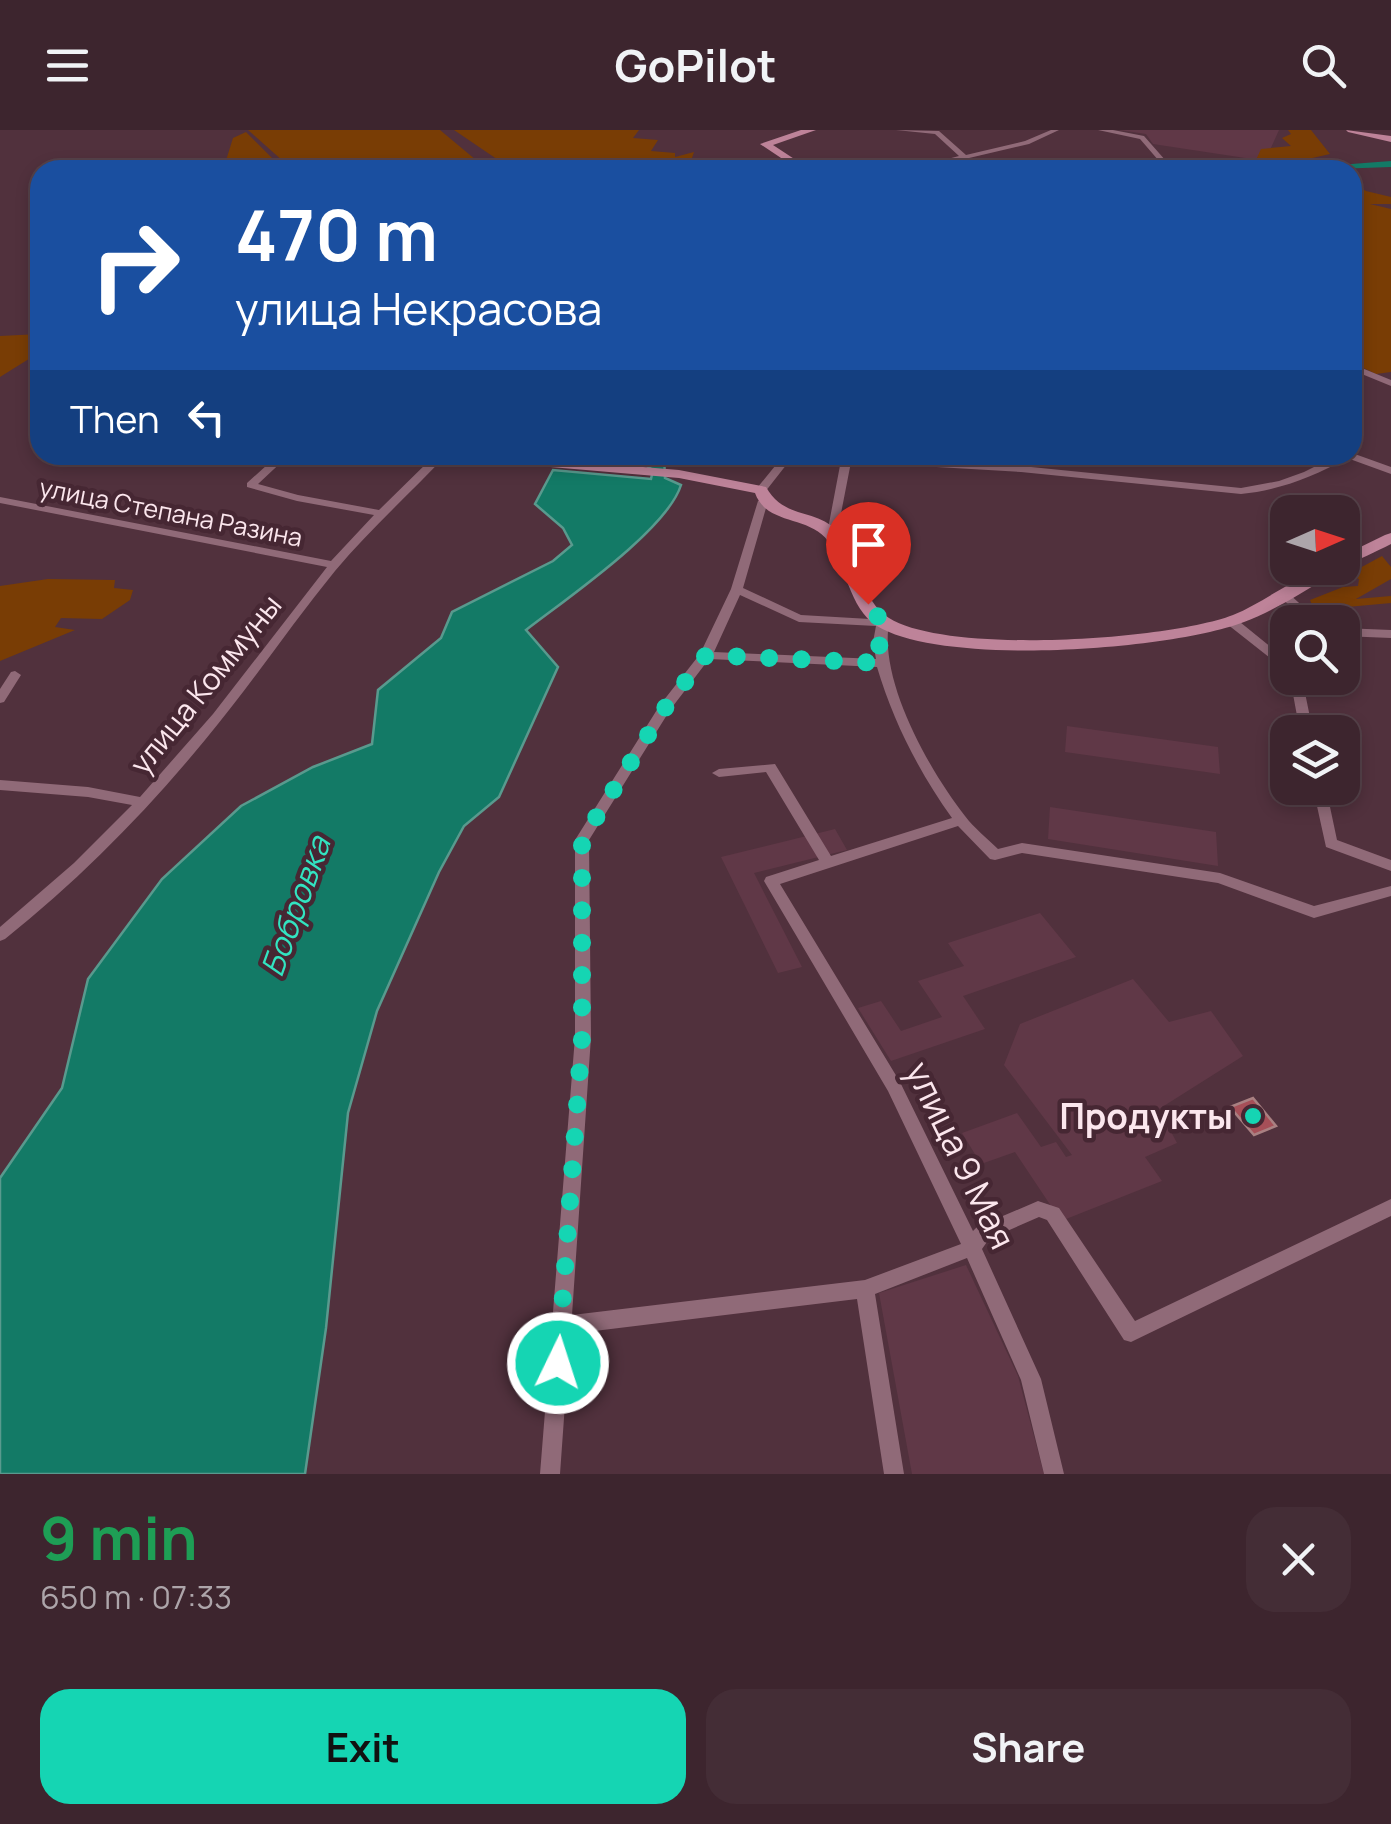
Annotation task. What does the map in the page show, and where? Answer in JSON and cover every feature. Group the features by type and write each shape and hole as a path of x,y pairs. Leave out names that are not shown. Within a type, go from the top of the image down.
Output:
{"street":[{"path":"790,160 765,144 811,130"},
{"path":"899,130 941,131 964,157"},
{"path":"951,160 1027,143 1056,130"},
{"path":"1101,130 1142,137 1162,160"},
{"path":"1351,130 1391,139"},
{"path":"1362,371 1391,383"},
{"path":"1362,460 1391,470"},
{"path":"273,465 252,485 380,513"},
{"name":"улица Коммуны","path":"0,935 41,904 141,802 199,738 334,565 380,513 430,465"},
{"path":"596,465 679,474 762,496 772,510 816,522 832,534 868,604 883,623"},
{"path":"550,1474 582,1038 582,840 665,708 706,655 737,589 762,496 782,465"},
{"path":"832,534 845,465"},
{"path":"963,465 1241,491 1274,488 1328,465"},
{"name":"улица Степана Разина","path":"0,500 334,565"},
{"path":"1360,554 1391,538"},
{"path":"737,589 800,618 883,623 945,642 1034,643 1183,634 1231,621 1301,585"},
{"path":"1283,594 1295,605"},
{"path":"1231,621 1270,653"},
{"path":"883,623 878,632 881,663 914,740 961,820 995,855 1022,848 1220,878 1314,912 1391,891"},
{"path":"1360,633 1391,634"},
{"path":"706,655 881,663"},
{"path":"0,699 15,676"},
{"path":"719,772 770,767 827,862 961,820"},
{"path":"0,785 88,792 141,802"},
{"path":"1322,805 1330,843 1391,866"},
{"name":"улица 9 Мая","path":"827,862 771,881 894,1088 972,1248 1031,1379 1054,1474"},
{"path":"562,1326 865,1289 972,1248 983,1233 1038,1208 1053,1214 1131,1334 1391,1207"},
{"path":"865,1289 894,1474"}],"shaded area":[{"path":"248,130 440,130 476,160 282,160"},
{"path":"454,130 639,130 633,138 658,140 651,151 675,153 675,157 694,152 687,160 498,160"},
{"path":"1119,130 1279,130 1265,160 1153,144 1146,134"},
{"path":"1288,130 1311,130 1330,154 1304,160 1256,160 1261,149 1291,146 1282,138 1291,134"},
{"path":"246,132 274,160 226,160 233,138"},
{"path":"1362,188 1391,197 1391,204 1370,204 1391,209 1391,372 1376,374 1362,367"},
{"path":"30,334 30,358 0,377 0,336"},
{"path":"1382,556 1391,567 1391,579 1356,599 1391,596 1391,603 1312,605 1310,600 1360,585 1360,568"},
{"path":"48,579 115,580 114,588 133,590 130,600 102,619 61,618 55,627 75,630 0,661 0,586"},
{"path":"1067,726 1218,747 1220,774 1065,752"},
{"path":"1050,807 1216,832 1218,866 1048,839"},
{"path":"835,829 847,850 754,873 802,967 778,973 721,857"},
{"path":"1040,913 1076,957 963,996 985,1029 891,1061 858,1008 881,1001 901,1031 942,1017 918,981 964,966 948,943"},
{"path":"1133,979 1169,1022 1211,1011 1243,1056 1159,1109 1177,1143 1145,1157 1162,1181 1061,1221 1015,1152 981,1164 962,1133 1017,1113 1041,1147 1056,1142 1066,1157 1072,1155 1004,1065 1020,1024"},
{"path":"966,1265 1018,1376 1044,1474 912,1474 879,1293"}],"water":[{"path":"645,465 664,465 665,478 681,485 672,503 636,542 526,630 558,667 499,797 464,826 439,872 377,1011 348,1113 326,1328 305,1474 0,1474 0,1178 62,1088 88,979 162,879 241,806 313,767 372,744 378,690 441,638 452,612 553,561 572,545 563,528 535,504 553,470 651,479 653,470"}],"building":[{"name":"Продукты","path":"1253,1098 1276,1126 1254,1135 1230,1107"}],"waterway":[{"name":"Бобровка","path":"1362,166 1391,164"}],"place":[{"name":"Продукты","path":"1253,1116"}],"route":[{"path":"558,1363 582,1038 582,840 665,708 706,655 881,663 878,632 883,623 868,604"}]}
